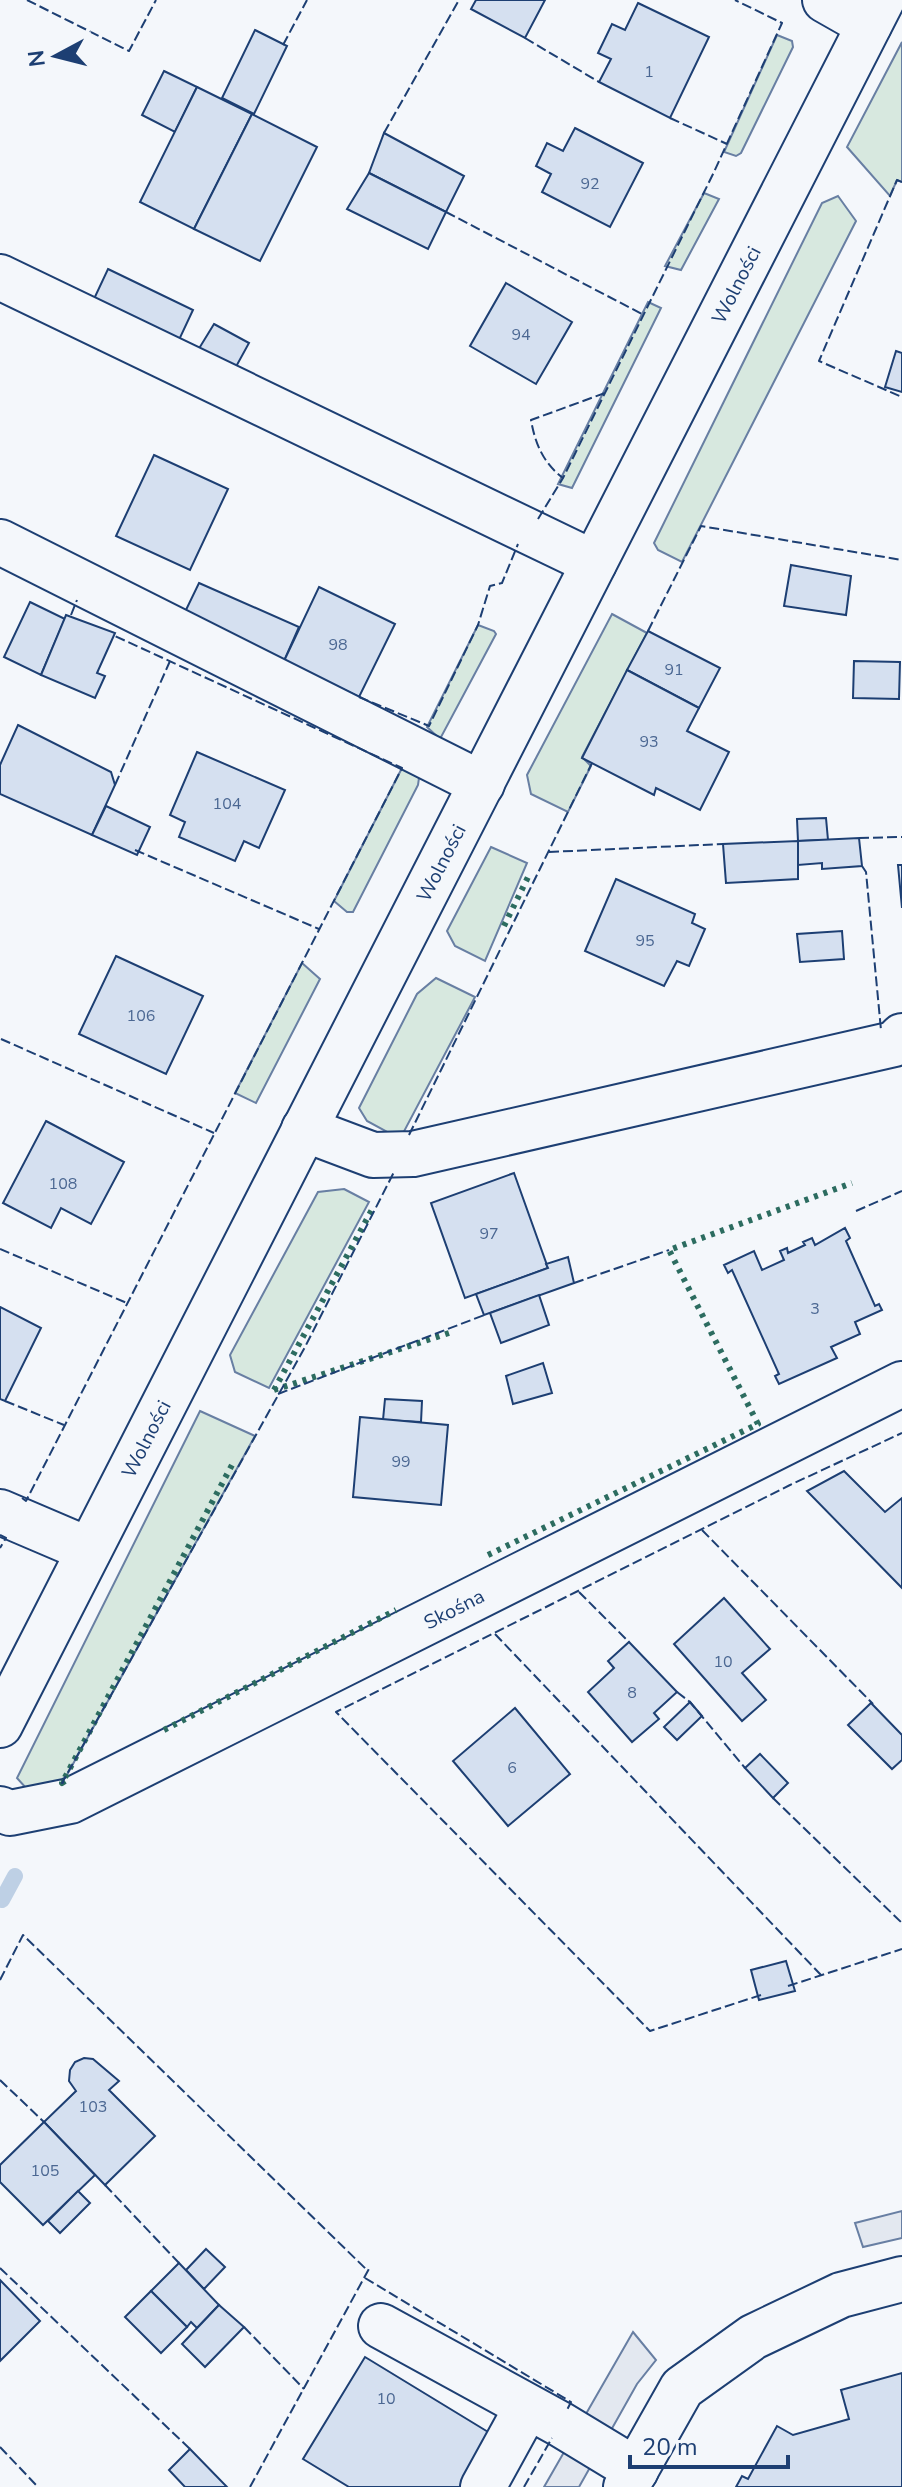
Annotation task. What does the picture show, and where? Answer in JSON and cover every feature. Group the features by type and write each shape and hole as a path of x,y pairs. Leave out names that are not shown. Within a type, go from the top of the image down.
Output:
{"street":[{"path":"825,0 876,12"},
{"name":"Wolności","path":"0,1725 876,12"},
{"path":"0,277 594,563"},
{"path":"0,542 482,784"},
{"path":"304,1129 373,1155 413,1154 894,1044 902,1036"},
{"name":"Skośna","path":"0,1809 10,1813 70,1801 902,1384"},
{"path":"0,1512 89,1550"},
{"path":"381,2326 527,2407 631,2479 682,2388 753,2337 841,2295 902,2279"},
{"path":"483,2487 527,2407"}],"shaded area":[{"path":"777,35 792,41 793,47 741,153 736,156 724,152"},
{"path":"902,42 902,182 897,180 890,196 847,147"},
{"path":"704,193 719,199 681,270 665,266"},
{"path":"838,196 856,221 682,562 658,550 654,543 822,203"},
{"path":"648,302 661,308 572,488 558,484"},
{"path":"612,614 647,633 582,757 591,766 568,812 531,794 527,775"},
{"path":"478,625 496,634 440,739 427,727"},
{"path":"402,768 419,778 418,785 353,912 347,912 334,901"},
{"path":"491,847 527,863 485,961 455,946 447,931"},
{"path":"302,963 320,979 256,1103 235,1093"},
{"path":"436,978 475,997 400,1139 367,1121 359,1108 417,994"},
{"path":"344,1189 369,1202 269,1388 235,1372 230,1355 318,1192"},
{"path":"200,1411 255,1436 63,1782 77,1786 26,1788 17,1778"},
{"path":"902,2211 902,2238 863,2247 855,2223"},
{"path":"633,2332 656,2360 637,2384 579,2487 544,2487"}],"building":[{"path":"476,0 545,0 525,38 471,9"},
{"path":"638,3 709,37 670,118 599,82 611,59 598,53 612,24 625,30"},
{"path":"255,30 287,46 254,114 222,98"},
{"path":"164,71 197,87 175,132 142,115"},
{"path":"197,87 252,114 194,229 140,202"},
{"path":"252,114 317,147 260,261 194,229"},
{"path":"575,128 643,163 610,227 542,192 551,174 536,166 547,143 563,151"},
{"path":"384,133 464,176 446,212 369,173"},
{"path":"369,173 446,212 428,249 347,209"},
{"path":"108,269 193,310 178,342 93,301"},
{"path":"506,283 572,322 536,384 470,346"},
{"path":"214,324 249,343 232,374 195,355"},
{"path":"896,351 902,353 902,392 885,387"},
{"path":"154,455 228,489 190,570 116,536"},
{"path":"791,565 851,576 846,615 784,606"},
{"path":"199,583 299,627 284,661 184,614"},
{"path":"319,587 395,624 359,697 284,661"},
{"path":"30,602 65,619 41,675 4,657"},
{"path":"66,615 115,633 97,673 105,676 95,698 41,675"},
{"path":"648,631 720,668 699,708 627,670"},
{"path":"854,661 900,662 899,699 853,698"},
{"path":"627,670 699,708 687,731 729,752 700,810 656,788 654,795 582,758"},
{"path":"18,725 111,772 115,785 92,835 0,794 0,765"},
{"path":"197,752 285,790 259,848 244,841 235,861 179,837 185,822 170,815"},
{"path":"106,806 150,827 137,855 92,835"},
{"path":"826,818 828,840 798,841 797,819"},
{"path":"859,838 862,866 822,869 822,863 798,865 798,841"},
{"path":"798,841 798,879 726,883 723,844"},
{"path":"898,865 902,865 902,908"},
{"path":"616,879 695,914 692,923 705,929 689,966 677,961 664,986 585,951"},
{"path":"842,931 844,959 800,962 797,934"},
{"path":"116,956 203,996 166,1074 79,1034"},
{"path":"46,1121 124,1162 91,1224 61,1208 51,1228 3,1203"},
{"path":"514,1173 548,1268 465,1298 431,1203"},
{"path":"845,1228 850,1238 846,1241 875,1306 879,1304 882,1310 855,1322 860,1334 831,1347 837,1358 779,1384 775,1376 779,1374 732,1270 728,1273 724,1265 754,1251 762,1270 784,1260 780,1251 787,1248 788,1253 812,1238 815,1245"},
{"path":"568,1257 574,1283 484,1315 476,1294 548,1268 546,1264"},
{"path":"539,1295 549,1325 501,1343 490,1313"},
{"path":"0,1307 41,1328 5,1401 0,1399"},
{"path":"543,1363 552,1393 513,1404 506,1376"},
{"path":"385,1399 422,1401 421,1422 383,1420"},
{"path":"360,1417 448,1425 441,1505 353,1497"},
{"path":"844,1471 885,1512 902,1498 902,1588 807,1491"},
{"path":"724,1598 770,1649 742,1673 766,1700 742,1721 674,1644"},
{"path":"629,1642 677,1692 654,1713 659,1719 632,1742 588,1692 614,1668 608,1661"},
{"path":"690,1702 702,1716 677,1740 664,1727"},
{"path":"871,1703 902,1735 902,1760 892,1769 848,1725"},
{"path":"515,1708 570,1774 508,1826 453,1761"},
{"path":"760,1754 788,1783 773,1798 745,1768"},
{"path":"786,1961 795,1991 759,2000 751,1970"},
{"path":"84,2058 93,2059 119,2081 109,2090 155,2136 105,2185 44,2122 76,2091 69,2081 70,2070 75,2062"},
{"path":"44,2122 95,2175 43,2225 0,2182 0,2165"},
{"path":"78,2191 90,2203 60,2233 48,2221"},
{"path":"206,2249 225,2267 204,2289 186,2270"},
{"path":"179,2263 219,2305 197,2328 191,2322 187,2327 151,2291"},
{"path":"0,2280 40,2321 0,2361"},
{"path":"151,2291 187,2327 161,2353 125,2317"},
{"path":"219,2305 244,2327 205,2367 182,2344"},
{"path":"365,2357 498,2438 469,2487 349,2487 303,2459"},
{"path":"902,2373 902,2487 736,2487 742,2476 748,2479 777,2426 793,2435 849,2419 841,2390"},
{"path":"190,2449 227,2487 185,2487 169,2470"}],"waterway":[{"path":"2,1900 15,1876"}],"hedge":[{"path":"504,926 530,873"},
{"path":"488,1555 758,1424 669,1250 852,1183"},
{"path":"274,1390 374,1206"},
{"path":"274,1390 449,1333"},
{"path":"65,1781 62,1783 232,1465"},
{"path":"164,1730 396,1610"}],"fence":[{"path":"27,0 129,51 156,0"},
{"path":"283,45 307,0"},
{"path":"384,133 459,0"},
{"path":"605,393 531,420 541,452 563,478 714,172 782,23 735,0"},
{"path":"525,38 599,82"},
{"path":"670,118 727,144"},
{"path":"902,182 897,180 819,361 902,397"},
{"path":"446,212 644,315"},
{"path":"538,519 563,478"},
{"path":"648,631 701,526 902,560"},
{"path":"359,697 429,726 478,625 490,586 502,583 518,544"},
{"path":"71,615 77,600"},
{"path":"22,1498 26,1501 402,768 115,636"},
{"path":"115,785 170,661"},
{"path":"409,1135 592,763"},
{"path":"859,838 902,837"},
{"path":"549,852 723,844"},
{"path":"135,850 319,929"},
{"path":"862,866 866,872 881,1030"},
{"path":"1,1039 214,1133"},
{"path":"64,1782 305,1347 395,1170"},
{"path":"856,1211 902,1191"},
{"path":"0,1249 127,1303"},
{"path":"574,1283 669,1250"},
{"path":"278,1394 487,1314"},
{"path":"5,1401 64,1425"},
{"path":"761,1995 650,2031 336,1712 790,1485 902,1433"},
{"path":"702,1530 873,1704"},
{"path":"0,1535 6,1538 0,1548"},
{"path":"579,1592 629,1642"},
{"path":"495,1634 821,1975"},
{"path":"677,1692 690,1702 745,1768"},
{"path":"773,1798 902,1923"},
{"path":"0,1980 23,1935 368,2271"},
{"path":"788,1986 902,1949"},
{"path":"0,2080 44,2122"},
{"path":"105,2185 179,2263"},
{"path":"250,2487 370,2267"},
{"path":"0,2268 190,2449"},
{"path":"365,2278 571,2402 567,2410"},
{"path":"244,2327 304,2389"},
{"path":"524,2487 552,2438"},
{"path":"0,2447 38,2487"}]}
